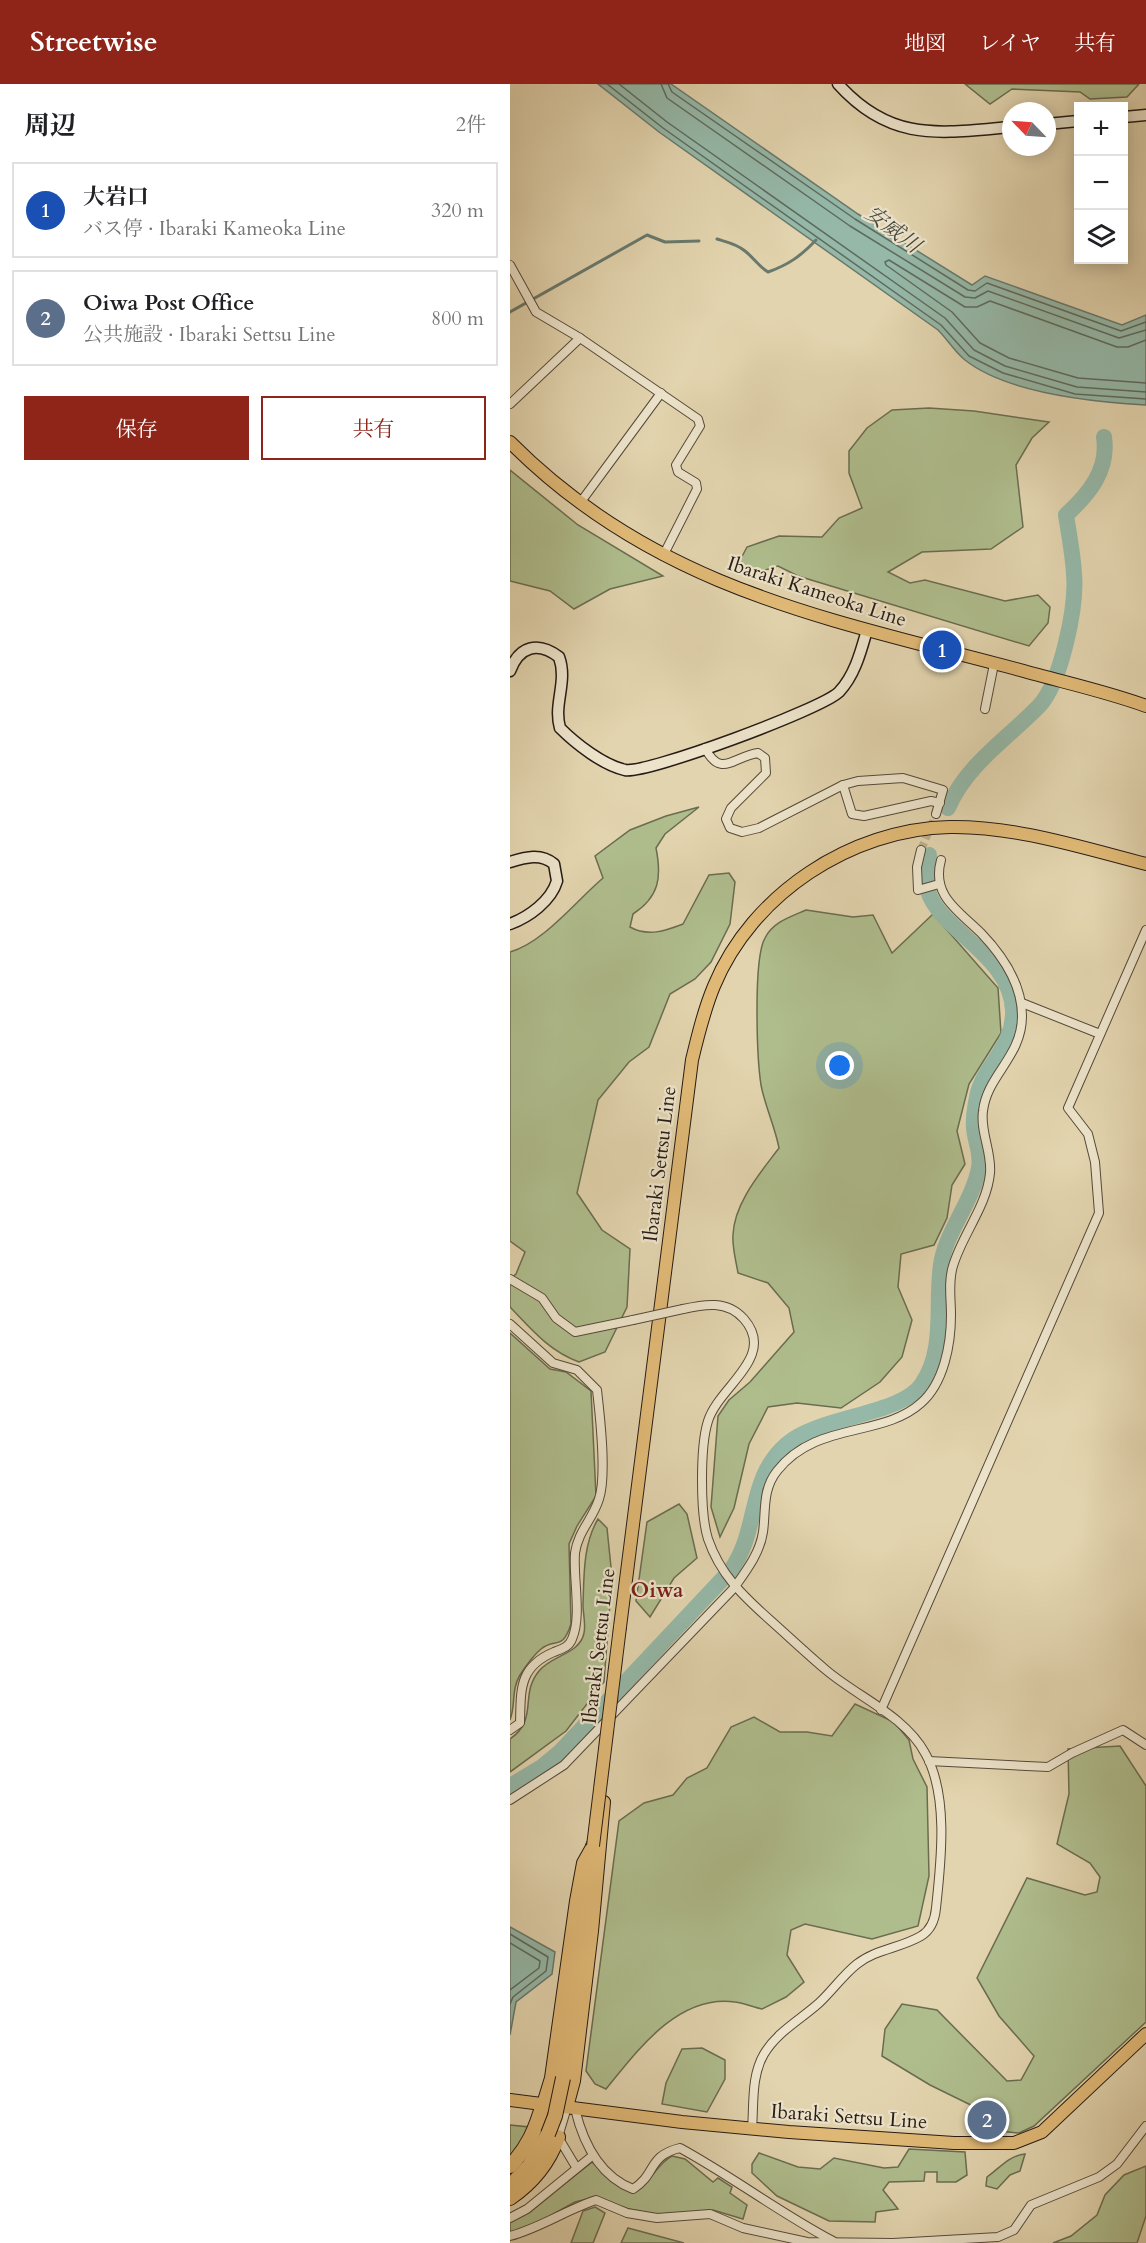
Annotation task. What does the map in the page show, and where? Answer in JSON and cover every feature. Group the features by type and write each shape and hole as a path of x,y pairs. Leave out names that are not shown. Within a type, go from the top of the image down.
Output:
{"highway":[{"path":"510,2198 530,2182 545,2164 553,2135 563,2079 593,1846"},
{"path":"510,2166 520,2156 535,2132 543,2104"},
{"path":"510,2186 530,2166 553,2135"}],"main road":[{"name":"Ibaraki Kameoka Line","path":"510,442 580,503 663,556 756,596 867,630 1146,706"},
{"name":"Ibaraki Settsu Line","path":"593,1846 692,1060 714,986 747,932 793,885 827,861 870,842 923,830 950,827 1014,833 1146,864"},
{"path":"543,2104 551,2078 582,1930 605,1788 603,1755"},
{"path":"571,2108 582,1930"},
{"name":"Ibaraki Settsu Line","path":"510,2100 752,2129 954,2144 1014,2143 1042,2132 1146,2034"}],"street":[{"path":"838,84 870,113 908,130 948,132 1002,128"},
{"path":"1128,117 1146,115"},
{"path":"1056,123 1074,121"},
{"path":"510,265 536,312 580,338 698,419 700,426 676,465 678,472 696,483 697,489 663,556"},
{"path":"510,404 580,338"},
{"path":"580,503 661,393"},
{"path":"510,672 514,660 526,650 537,646 559,657 564,681 558,710 560,728 608,764 634,770 705,748 813,707 838,693 859,656 867,630"},
{"path":"985,709 994,664"},
{"path":"705,748 711,760 720,764 727,765 749,754 758,753 765,758 766,773 730,808 726,819 730,828 742,832 759,828 843,785 880,777 903,778 942,790 936,814"},
{"path":"843,785 852,814 864,816 931,801 939,803"},
{"path":"921,850 917,859 916,884 918,890 938,885"},
{"path":"510,862 533,856 548,859 554,864 557,881 544,902 510,924"},
{"path":"510,1800 564,1766 752,1563 763,1533 765,1497 774,1474 788,1458 804,1447 828,1437 896,1417 912,1409 922,1403 939,1377 950,1336 950,1278 984,1196 990,1175 982,1121 985,1100 1017,1044 1021,1030 1022,1003 1011,972 982,934 946,899 938,885 941,860"},
{"path":"881,1710 1099,1213 1095,1162 1088,1134 1068,1108 1146,930"},
{"path":"1022,1003 1100,1034"},
{"path":"510,1279 542,1298 556,1318 574,1332 708,1304 731,1309 748,1323 754,1344 751,1360 715,1404 706,1429 702,1507 707,1535 732,1585 827,1671 908,1731 929,1761 938,1792 941,1856 936,1913 931,1927 922,1935 884,1949 857,1964 819,2004 777,2037 763,2055 755,2076 752,2129"},
{"path":"510,1324 553,1363 577,1370 597,1390 602,1481 599,1500 579,1533 576,1552 576,1625 572,1641 564,1648 538,1661 525,1677 519,1693 520,1723 510,1730"},
{"path":"929,1761 1048,1767 1072,1753 1123,1730 1146,1745"},
{"path":"571,2108 553,2135 576,2167"},
{"path":"571,2108 592,2156 621,2184 633,2188 644,2182 654,2162 665,2152 680,2148 718,2168 776,2206 788,2217 834,2242"},
{"path":"510,2236 529,2231 575,2206 596,2200 627,2213 647,2217 710,2214 768,2234 807,2242 893,2243 998,2237 1014,2230 1031,2205 1099,2177 1117,2164 1146,2126"},
{"path":"510,2218 554,2188 576,2167 592,2156"}],"green space":[{"path":"965,84 1139,84 1127,97 1090,99 1080,92 1012,89 990,104"},
{"path":"929,408 974,411 1049,422 1032,438 1016,465 1023,527 991,549 922,552 888,572 910,583 925,580 1005,601 1038,595 1050,607 1048,623 1029,646 798,576 778,566 759,572 737,566 747,547 779,536 822,537 839,518 862,508 849,473 849,451 867,428 892,410"},
{"path":"510,470 578,525 663,576 610,589 574,609 550,591 510,581"},
{"path":"699,807 665,834 656,848 659,869 656,886 648,901 633,914 630,927 650,932 663,931 683,924 709,875 729,873 735,882 730,924 711,962 695,979 670,994 649,1047 629,1062 598,1100 577,1193 602,1230 630,1249 627,1307 605,1352 579,1362 550,1346 510,1307 510,1279 516,1274 525,1252 510,1241 510,952 535,940 547,931 603,878 595,856 630,830 666,816"},
{"path":"806,910 853,917 873,915 892,953 933,914 998,988 1001,1033 969,1084 957,1131 965,1164 952,1185 947,1218 934,1245 901,1254 898,1287 912,1320 902,1357 880,1382 841,1408 797,1403 768,1407 749,1444 734,1508 720,1537 711,1507 718,1416 729,1400 750,1382 794,1332 789,1308 768,1283 738,1273 733,1240 738,1211 743,1200 779,1148 761,1085 757,1033 757,987 761,949 768,932 782,921"},
{"path":"510,1333 550,1369 566,1372 591,1391 596,1496 577,1526 569,1544 571,1624 568,1633 561,1641 541,1649 522,1672 515,1686 510,1720"},
{"path":"679,1504 687,1514 697,1558 674,1578 650,1617 636,1601 647,1522"},
{"path":"598,1519 607,1528 612,1577 604,1682 566,1731 510,1772 510,1739 524,1723 533,1680 539,1671 551,1661 577,1646 584,1633 585,1560 589,1539"},
{"path":"855,1704 894,1722 909,1740 913,1759 927,1787 929,1876 918,1926 872,1939 805,1924 791,1930 787,1955 804,1982 786,1997 762,2009 735,2002 714,2002 695,2007 677,2016 661,2028 631,2058 606,2089 595,2084 586,2071 619,1821 644,1803 673,1795 687,1778 707,1768 731,1727 754,1717 780,1732 807,1732 832,1736"},
{"path":"1120,1746 1146,1786 1146,2022 1034,2126 1019,2133 980,2129 979,2109 930,2085 882,2056 885,2029 902,2004 937,2010 1007,2081 1021,2080 1034,2056 999,2016 977,1978 1027,1878 1085,1895 1097,1892 1100,1877 1090,1863 1057,1844 1069,1794 1068,1749"},
{"path":"702,2048 725,2060 725,2079 707,2112 662,2104 666,2083 682,2049"},
{"path":"510,2125 529,2127 510,2161"},
{"path":"909,2149 965,2152 967,2175 956,2182 937,2182 937,2172 925,2172 924,2181 889,2182 883,2190 898,2209 876,2212 875,2222 829,2221 777,2196 752,2173 752,2164 759,2153 798,2167 820,2169 834,2158 884,2168 898,2167"},
{"path":"1025,2154 1020,2171 1010,2175 997,2189 986,2186 987,2177 1009,2160"},
{"path":"672,2156 685,2159 713,2182 718,2178 732,2187 730,2193 747,2205 743,2219 713,2210 658,2215 629,2209 595,2197 575,2202 528,2228 510,2233 510,2221 528,2212 592,2162 620,2187 635,2192 645,2184 666,2159"},
{"path":"1146,2166 1146,2216 1137,2243 1053,2243 1071,2236 1097,2215 1105,2195 1124,2175"},
{"path":"595,2207 605,2213 593,2243 571,2243 583,2211"},
{"path":"628,2228 684,2243 621,2243"}],"water":[{"path":"598,84 671,84 858,214 972,285 985,276 1122,325 1146,315 1146,405 1052,394 1004,381 983,372 961,357 938,330 659,132"},
{"path":"510,1927 555,1952 552,1974 516,2002 510,2035"}],"waterway":[{"path":"510,312 647,235 665,242 699,241"},
{"path":"717,239 742,249 768,272 794,259 816,240"},
{"path":"948,808 965,779 988,753 1039,706 1054,680 1061,663 1073,605 1073,559 1066,515 1096,480 1103,460 1104,437"},
{"path":"510,1786 542,1767 560,1752 731,1570 746,1538 765,1472 774,1457 787,1444 819,1427 897,1403 912,1394 922,1384 929,1370 937,1342 939,1280 943,1253 971,1193 979,1168 980,1158 974,1124 977,1097 985,1076 1009,1036 1013,1011 1010,992 1001,975 989,959 946,919 935,905 927,886 929,855"}],"tunnel":[{"path":"921,850 936,814"}],"place":[{"name":"大岩口","path":"942,650"},
{"name":"Oiwa Post Office","path":"987,2120"}],"district":[{"name":"Oiwa","path":"657,1590"}],"water label":[{"name":"安威川","path":"893,229"}]}
